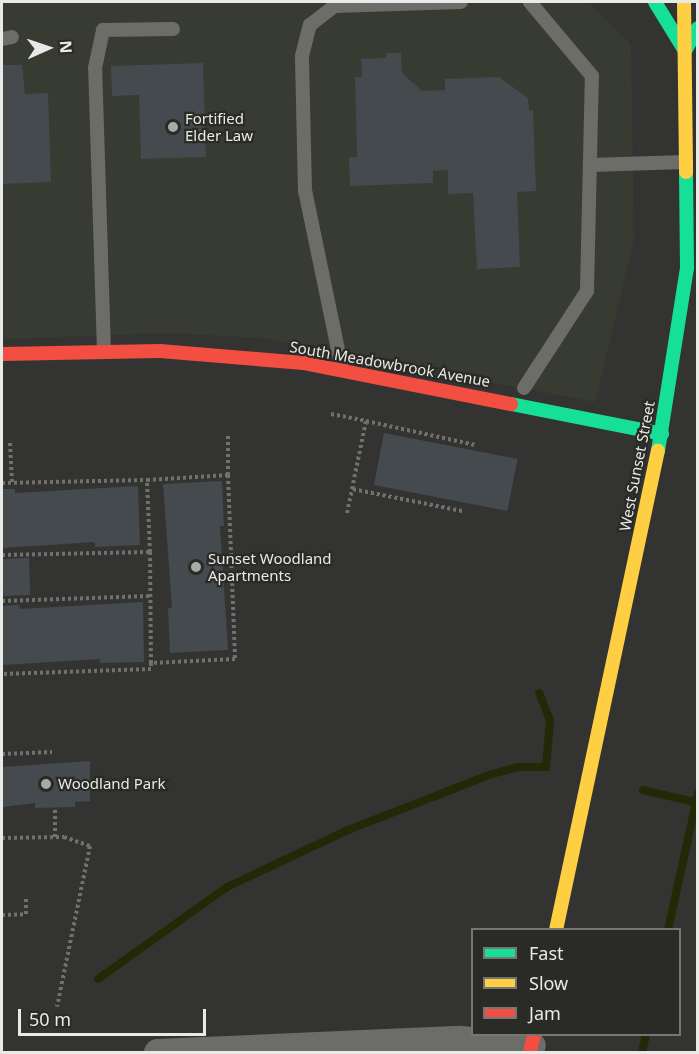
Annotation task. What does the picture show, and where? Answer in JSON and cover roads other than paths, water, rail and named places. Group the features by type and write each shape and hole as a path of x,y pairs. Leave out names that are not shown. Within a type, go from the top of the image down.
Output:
{"main road":[{"path":"655,2 685,51 698,28"},
{"name":"West Sunset Street","path":"556,928 662,434 687,267 684,2"},
{"name":"South Meadowbrook Avenue","path":"2,354 104,351 205,353 342,369 662,434"}],"street":[{"path":"156,1053 460,1039 532,1044"}],"lane":[{"path":"342,369 305,191 302,56 310,25 334,6 461,2"},
{"path":"524,388 587,291 592,76 530,2"},
{"path":"104,351 95,68 103,30 173,29"},
{"path":"590,165 686,162"}],"waterway":[{"path":"98,979 227,887 348,830 492,774 518,767 546,767 550,720 539,693"},
{"path":"643,790 695,802"},
{"path":"668,928 698,793"},
{"path":"642,1052 646,1036"}],"place":[{"name":"Fortified Elder Law","path":"173,127"},
{"name":"Sunset Woodland Apartments","path":"196,567"},
{"name":"Woodland Park","path":"46,784"}]}
